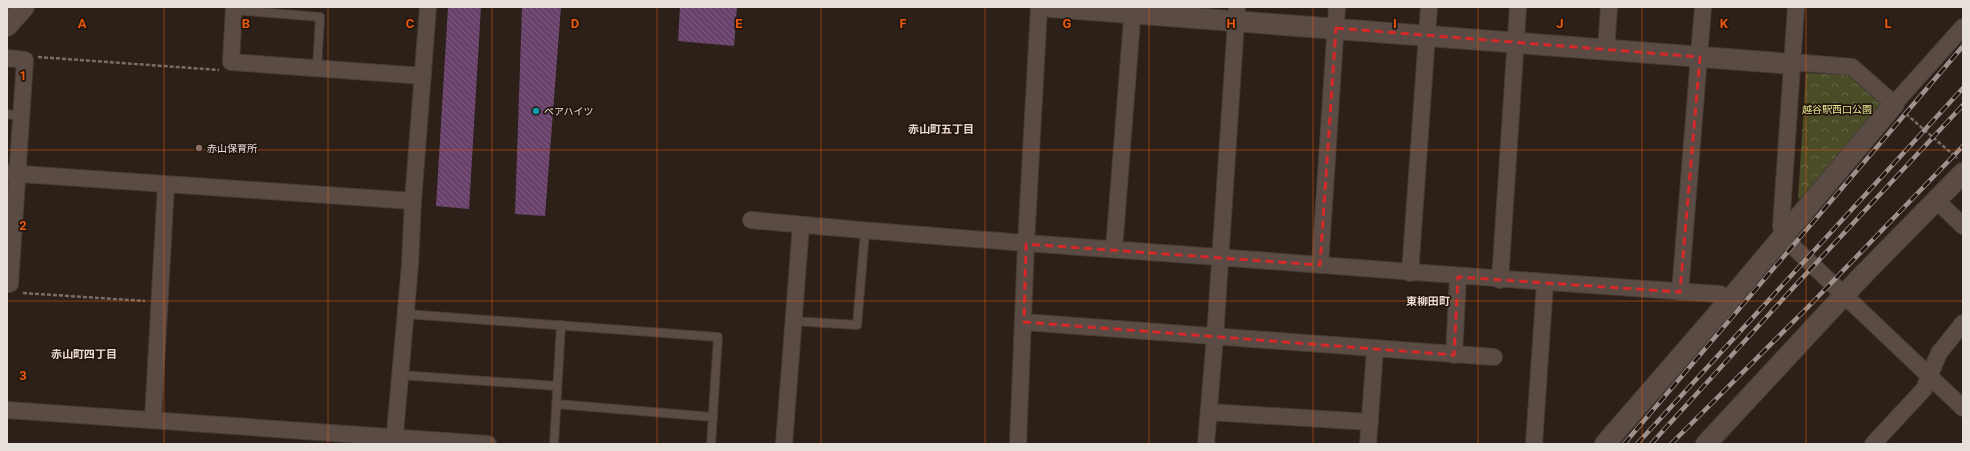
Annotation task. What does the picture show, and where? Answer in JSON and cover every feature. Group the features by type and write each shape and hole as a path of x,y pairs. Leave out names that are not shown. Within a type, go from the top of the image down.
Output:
{"street":[{"path":"7,26 24,7"},
{"path":"394,441 406,314 428,7"},
{"path":"1018,444 1026,244 1039,7"},
{"path":"1051,7 1236,15 1336,28 1427,36 1852,67 1894,104"},
{"path":"1320,266 1337,7"},
{"path":"1410,273 1429,7"},
{"path":"1500,280 1517,43 1518,7"},
{"path":"1606,50 1609,7"},
{"path":"1680,292 1703,7"},
{"path":"1796,7 1781,227 1785,235 1842,295 1963,408"},
{"path":"234,8 231,62 423,76"},
{"path":"1114,249 1133,10"},
{"path":"1206,444 1215,336 1236,15"},
{"path":"1605,444 1785,235 1894,104 1963,27"},
{"path":"7,58 25,60 14,115 10,284 7,284"},
{"path":"1706,444 1842,295 1936,200 1960,166"},
{"path":"12,174 413,201"},
{"path":"153,419 166,185"},
{"path":"1936,200 1963,226"},
{"path":"751,220 1026,244 1219,257 1458,277 1720,294 1727,303"},
{"path":"784,444 801,225"},
{"path":"1454,355 1458,277"},
{"path":"1534,444 1545,283"},
{"path":"1024,322 1494,357"},
{"path":"1873,444 1924,389 1939,353 1963,323"},
{"path":"1368,444 1375,349"},
{"path":"7,410 153,419 394,441 488,444"},
{"path":"1209,412 1370,422"}],"lane":[{"path":"234,8 320,17 317,68"},
{"path":"793,321 857,325 866,231"},
{"path":"406,314 718,337 711,444"},
{"path":"554,444 561,325"},
{"path":"400,375 557,386"},
{"path":"556,404 713,417"}],"path":[{"path":"1894,104 1960,166"},
{"path":"22,293 160,302"}],"highlighted area":[{"path":"1336,28 1700,57 1680,292 1458,277 1454,355 1024,322 1026,244 1320,265"}],"green space":[{"name":"越谷駅西口公園","path":"1806,73 1849,75 1880,101 1880,110 1802,200 1798,198"}],"building":[{"path":"448,7 481,7 469,209 436,206"},
{"name":"ペアハイツ","path":"522,7 561,7 545,216 515,214"},
{"path":"680,7 737,7 734,46 678,41"}],"railway":[{"path":"1624,444 1963,46"},
{"path":"1637,444 1963,88"},
{"path":"1651,444 1963,105"},
{"path":"1671,444 1810,305 1963,146"}],"place":[{"name":"ペアハイツ","path":"536,111"},
{"name":"赤山保育所","path":"199,148"}],"district":[{"name":"赤山町五丁目","path":"941,129"},
{"name":"東柳田町","path":"1428,301"},
{"name":"赤山町四丁目","path":"84,354"}]}
